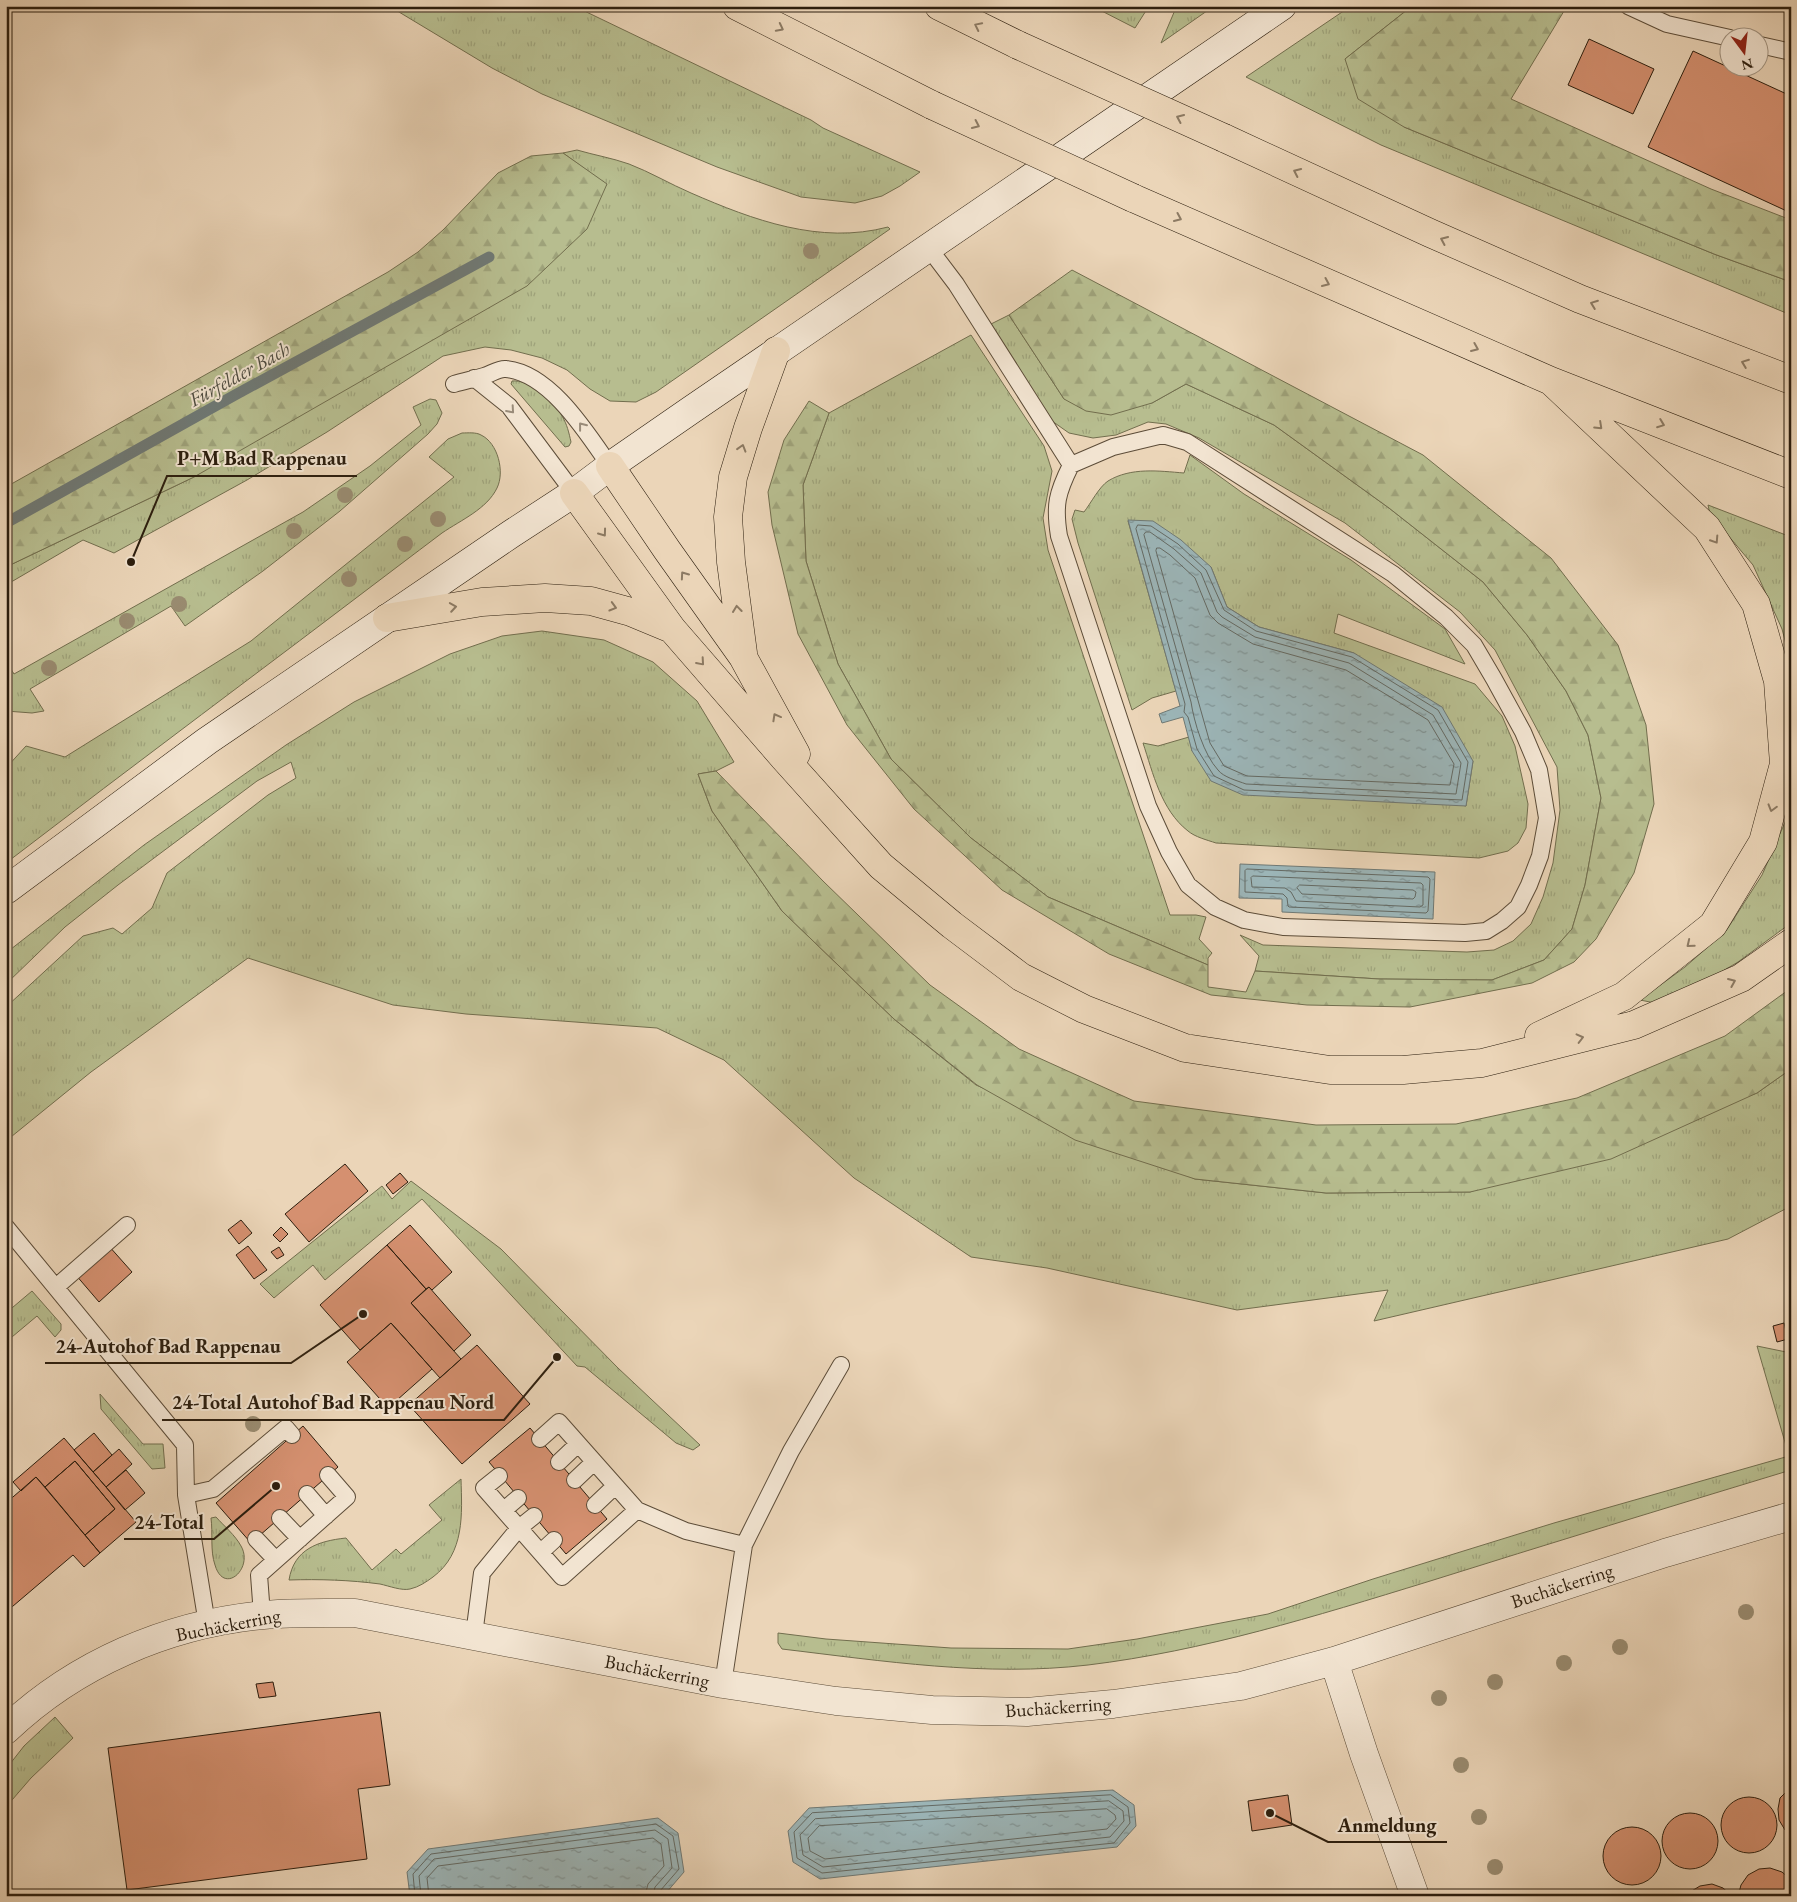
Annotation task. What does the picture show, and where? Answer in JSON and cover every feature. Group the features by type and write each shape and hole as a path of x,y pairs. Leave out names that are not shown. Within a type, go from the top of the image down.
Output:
{"highway":[{"path":"737,6 932,105 1133,198 1551,381 1791,475"},
{"path":"939,6 1018,45 1430,233 1580,299 1791,380"},
{"path":"743,657 731,562 728,518 733,477 748,428 776,351"},
{"path":"1482,1063 1624,996 1713,925 1762,842 1788,761 1778,681 1756,604 1707,528 1551,381"},
{"path":"610,466 743,657 814,791"},
{"path":"574,493 672,629 882,866 952,925 1021,977 1084,1009 1185,1048 1330,1070 1403,1070 1482,1063 1634,1025 1741,978 1791,943"},
{"path":"387,618 482,602 545,598 591,601 631,612 672,629"}],"street":[{"path":"6,890 206,741 574,493 776,351 1282,6"},
{"name":"Buchäckerring","path":"6,1730 50,1693 88,1670 128,1650 207,1624 262,1615 299,1612 355,1613 723,1684 836,1700 932,1710 1027,1712 1113,1704 1241,1686 1334,1661 1665,1553 1791,1516"},
{"path":"1334,1661 1364,1754 1415,1896"}],"lane":[{"path":"1628,6 1667,24 1720,36"},
{"path":"1770,47 1791,52"},
{"path":"928,247 966,299 1071,465"},
{"path":"454,384 504,368 528,375 552,392 580,424 610,466"},
{"path":"474,378 509,406 574,493"},
{"path":"1163,435 1187,442 1393,574 1460,631 1474,645 1494,679 1524,732 1539,770 1547,818 1540,856 1529,886 1518,907 1486,931 1465,933 1282,927 1244,920 1214,907 1188,885 1168,852 1148,806 1059,536 1056,516 1059,489 1071,465 1113,447 1163,435"},
{"path":"56,1286 127,1225"},
{"path":"6,1227 185,1445 186,1495 207,1624"},
{"path":"723,1684 744,1545 791,1452 841,1365"},
{"path":"540,1439 559,1422 637,1510 686,1531 744,1545"},
{"path":"186,1495 217,1494 268,1450 286,1428 292,1435"},
{"path":"559,1462 578,1444"},
{"path":"574,1480 594,1462"},
{"path":"262,1615 259,1576 347,1497 328,1476"},
{"path":"499,1476 484,1488 562,1577 637,1510"},
{"path":"595,1504 615,1486"},
{"path":"307,1494 326,1516"},
{"path":"504,1510 518,1498"},
{"path":"474,1635 482,1573 519,1528 534,1516"},
{"path":"280,1518 300,1539"},
{"path":"256,1539 276,1560"},
{"path":"540,1552 554,1540"}],"green space":[{"path":"389,6 574,6 811,120 823,128 920,172 882,196 855,203 801,197 717,167 542,94 492,68"},
{"path":"1092,6 1149,6 1135,28"},
{"path":"1176,6 1214,6 1161,43 1175,10"},
{"path":"1351,6 1412,6 1345,59 1404,127 1714,254 1791,282 1791,315 1381,145 1246,77"},
{"path":"1412,6 1567,6 1511,99 1711,189 1791,220 1791,282 1714,254 1404,127 1358,99 1345,59"},
{"path":"577,150 629,164 714,203 787,227 837,233 863,232 888,227 890,229 656,392 636,402 610,401 590,389 567,370 542,358 511,350 485,347 443,356 327,432 247,480 114,553 83,540 6,585 6,567 194,477 607,185 563,153"},
{"path":"563,153 607,184 587,229 527,286 194,477 6,567 6,487 388,272 418,252 443,230 498,173 531,156"},
{"path":"1072,270 1423,455 1551,558 1618,645 1646,725 1654,804 1634,873 1596,939 1574,962 1532,983 1410,1007 1307,1005 1211,995 1109,954 1002,890 914,809 847,725 798,634 772,525 768,492 784,440 809,401 829,413 803,485 806,561 838,664 891,759 971,838 1048,897 1208,965 1208,987 1246,992 1255,971 1379,979 1492,980 1544,960 1572,929 1585,885 1601,798 1588,735 1566,691 1527,635 1483,582 1389,508 1274,425 1186,384 1152,403 1111,415 1086,411 1064,399 1009,315"},
{"path":"1009,315 1064,399 1152,403 1186,384 1274,425 1389,508 1483,582 1527,635 1566,691 1588,735 1601,798 1585,885 1572,929 1544,960 1492,980 1379,979 1255,971 1259,956 1240,935 1263,945 1467,952 1494,950 1513,941 1531,924 1543,897 1553,863 1560,810 1557,767 1495,650 1460,612 1345,523 1199,438 1166,424 1148,422 1116,435 1093,438 1069,433 1052,421 991,324"},
{"path":"971,335 1044,446 1052,471 1043,518 1048,550 1170,915 1206,917 1199,939 1212,953 1208,958 1208,965 1048,897 971,838 891,759 838,664 806,561 803,485 829,413"},
{"path":"512,381 519,381 533,387 554,404 567,425 571,442 569,446 565,447 511,384"},
{"path":"430,399 436,400 442,413 437,424 428,434 340,511 263,571 185,626 171,606 30,689 44,711 32,713 6,711 6,661 14,674 303,512 370,466 421,425 413,407"},
{"path":"462,433 477,433 481,435 492,444 496,451 500,466 499,481 493,495 487,502 473,514 436,537 6,863 6,768 26,746 65,757 251,641 454,477 429,457 448,439"},
{"path":"1190,455 1244,494 1351,560 1445,629 1465,664 1338,614 1334,633 1475,684 1502,716 1515,746 1528,804 1526,828 1518,843 1508,851 1479,858 1216,843 1188,831 1171,813 1159,790 1143,743 1158,746 1189,737 1192,751 1466,806 1473,761 1354,653 1259,627 1227,607 1211,567 1128,521 1176,691 1152,698 1132,710 1072,519 1075,510 1084,512 1098,491 1108,481 1126,474 1145,471 1184,473"},
{"path":"1708,505 1791,537 1791,663 1782,629 1753,565 1710,514"},
{"path":"542,631 604,640 653,662 697,701 734,762 716,771 698,774 712,811 782,911 894,1019 976,1085 1195,1179 1326,1193 1470,1192 1757,1093 1791,1069 1791,1206 1728,1239 1374,1321 1388,1290 1237,1310 1047,1268 971,1257 854,1178 724,1060 657,1028 466,1014 393,1005 248,958 91,1072 6,1141 6,1007 83,936 113,928 122,934 152,908 167,873 268,795 296,778 291,762 257,781 118,885 65,927 6,984 6,953 144,845 286,745 354,702 450,654 502,636"},
{"path":"716,771 823,881 930,985 1019,1049 1134,1101 1316,1125 1456,1124 1577,1098 1725,1036 1791,988 1791,1069 1757,1093 1611,1159 1470,1192 1326,1193 1195,1179 1075,1140 977,1085 894,1019 782,911 712,811 698,774"},
{"path":"1791,796 1791,923 1738,962 1665,1005 1640,1000 1685,967 1726,931 1762,875 1786,820"},
{"path":"411,1181 501,1249 618,1368 700,1445 693,1450 676,1443 585,1367 577,1366 422,1199 325,1280 313,1265 274,1298 260,1284 382,1186 392,1199"},
{"path":"32,1291 61,1324 61,1330 55,1337 37,1316 6,1342 6,1313"},
{"path":"1757,1346 1791,1353 1791,1470 1385,1595 1302,1620 1217,1642 1131,1659 1088,1665 1011,1669 935,1666 782,1649 778,1643 778,1633 826,1639 951,1648 1068,1649 1137,1639 1268,1614 1373,1579 1554,1523 1789,1456"},
{"path":"100,1394 143,1444 163,1444 165,1468 152,1469 101,1409"},
{"path":"461,1479 462,1506 456,1545 443,1567 422,1584 413,1588 403,1589 357,1582 289,1580 296,1561 302,1554 309,1548 326,1541 346,1538 372,1570 396,1549 401,1554 442,1520 429,1505"},
{"path":"216,1517 236,1538 244,1554 244,1563 241,1570 231,1578 225,1578 219,1574 213,1560 211,1518"},
{"path":"55,1717 73,1738 31,1778 6,1807 6,1769 24,1746"}],"water":[{"path":"1128,520 1153,521 1181,540 1211,567 1227,607 1259,627 1354,653 1442,707 1473,761 1466,806 1243,795 1211,781 1192,751 1183,717 1162,723 1159,714 1180,706"},
{"path":"1240,864 1435,872 1433,919 1282,912 1282,899 1239,898"},
{"path":"1113,1790 1134,1805 1136,1826 1117,1847 820,1879 793,1862 788,1831 809,1808"},
{"path":"658,1818 678,1833 684,1872 666,1893 644,1896 410,1896 407,1872 428,1849"}],"building":[{"path":"1589,39 1654,69 1633,114 1568,85"},
{"path":"1693,51 1720,63 1720,78 1752,78 1791,96 1791,213 1648,147"},
{"path":"345,1164 368,1191 309,1242 285,1214"},
{"path":"400,1173 408,1182 393,1194 386,1185"},
{"path":"241,1220 252,1233 239,1244 228,1230"},
{"path":"410,1225 452,1272 432,1290 429,1287 426,1289 387,1245"},
{"path":"281,1227 288,1234 280,1242 273,1235"},
{"path":"108,1245 132,1272 99,1302 75,1274"},
{"path":"387,1245 426,1289 411,1303 461,1359 440,1378 391,1323 360,1350 320,1305"},
{"path":"248,1246 267,1270 254,1279 236,1255"},
{"path":"279,1247 284,1255 277,1259 271,1252"},
{"path":"429,1287 471,1335 454,1351 411,1303"},
{"path":"391,1323 432,1369 388,1408 347,1362"},
{"path":"1784,1323 1788,1339 1777,1342 1773,1326"},
{"path":"477,1345 530,1404 462,1464 409,1405"},
{"path":"303,1426 338,1467 251,1543 216,1503"},
{"path":"530,1428 607,1519 566,1554 489,1462"},
{"path":"94,1433 112,1455 93,1472 74,1450"},
{"path":"64,1438 136,1522 100,1553 85,1535 115,1509 75,1461 45,1487 36,1477 21,1491 13,1482"},
{"path":"119,1449 132,1464 106,1487 93,1472"},
{"path":"75,1461 115,1509 85,1535 45,1487"},
{"path":"126,1470 145,1493 125,1510 106,1487"},
{"path":"36,1477 100,1553 84,1567 73,1555 6,1612 6,1503"},
{"path":"273,1682 276,1696 259,1698 256,1684"},
{"path":"380,1712 390,1785 358,1789 367,1859 127,1890 108,1748"},
{"path":"1791,1787 1791,1834 1785,1830 1779,1820 1778,1809 1780,1798"},
{"path":"1288,1795 1292,1825 1252,1831 1248,1801"},
{"path":"1743,1797 1755,1797 1765,1801 1773,1809 1777,1825 1773,1841 1765,1849 1755,1853 1743,1853 1733,1849 1725,1841 1721,1831 1721,1819 1725,1809 1733,1801"},
{"path":"1684,1813 1696,1813 1706,1817 1714,1825 1718,1841 1714,1857 1706,1865 1696,1869 1684,1869 1674,1865 1666,1857 1662,1847 1662,1835 1666,1825 1674,1817"},
{"path":"1632,1827 1648,1832 1656,1840 1661,1856 1656,1872 1648,1880 1632,1885 1616,1880 1608,1872 1603,1856 1608,1840 1616,1832"},
{"path":"1770,1868 1782,1872 1790,1879 1791,1896 1738,1896 1741,1885 1748,1875 1759,1869"},
{"path":"1712,1884 1723,1888 1732,1896 1686,1896 1700,1886"}],"waterway":[{"name":"Fürfelder Bach","path":"6,523 235,395 489,257"}],"place":[{"name":"P+M Bad Rappenau","path":"131,562"},
{"name":"24-Autohof Bad Rappenau","path":"363,1314"},
{"name":"24-Total Autohof Bad Rappenau Nord","path":"557,1357"},
{"name":"24-Total","path":"276,1486"},
{"name":"Anmeldung","path":"1270,1813"}]}
